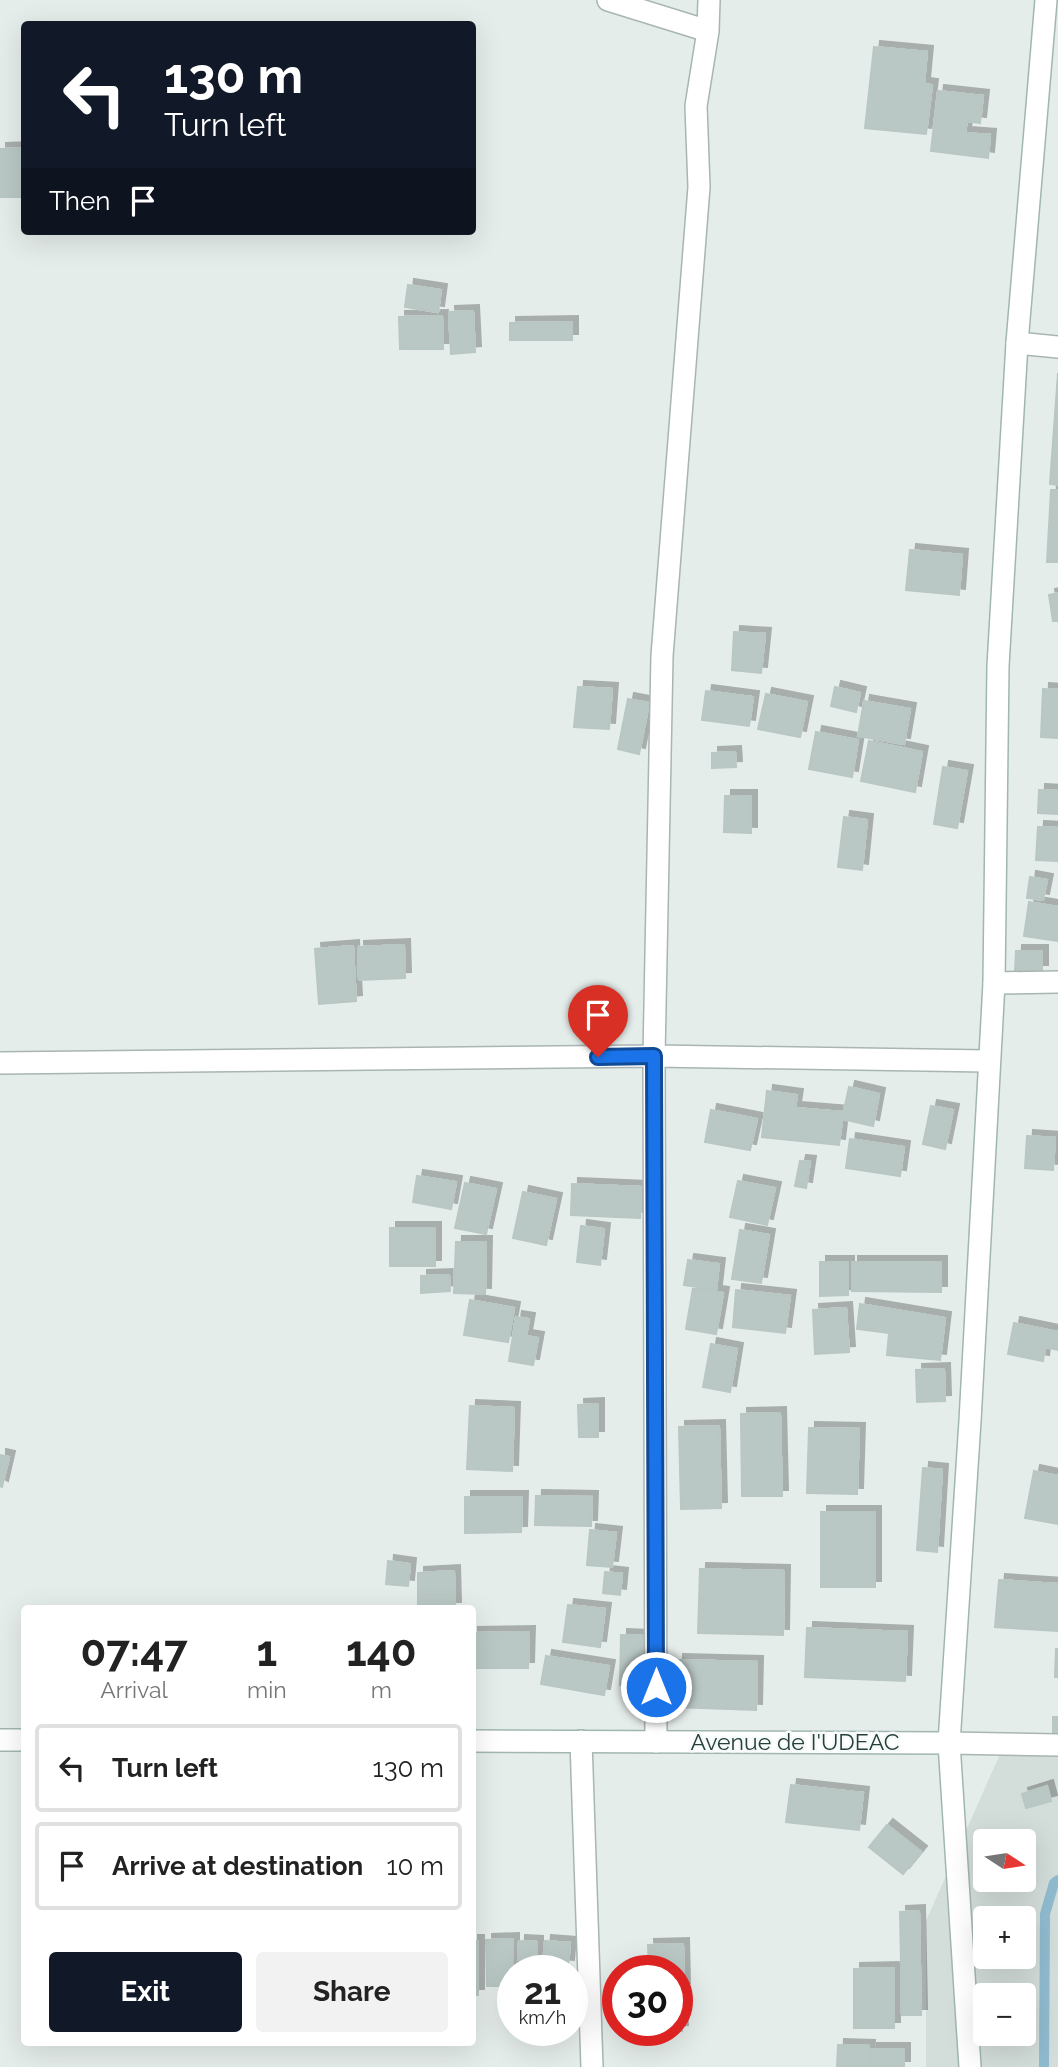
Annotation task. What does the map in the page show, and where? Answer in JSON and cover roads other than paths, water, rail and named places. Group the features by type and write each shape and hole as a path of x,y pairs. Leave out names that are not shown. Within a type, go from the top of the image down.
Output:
{"street":[{"path":"608,0 708,31"},
{"path":"656,1742 654,1056 662,656 699,187 695,106 708,31 709,0"},
{"path":"970,2067 949,1743 971,1421 993,983 998,666 1017,343 1046,0"},
{"path":"1017,343 1058,347"},
{"path":"993,983 1058,982"},
{"path":"0,1063 654,1056 988,1061"},
{"path":"0,1740 21,1740"},
{"name":"Avenue de I'UDEAC","path":"476,1741 1058,1745"},
{"path":"581,1741 592,2067"}],"waterway":[{"path":"1044,2067 1045,1914 1054,1883 1058,1880"}]}
